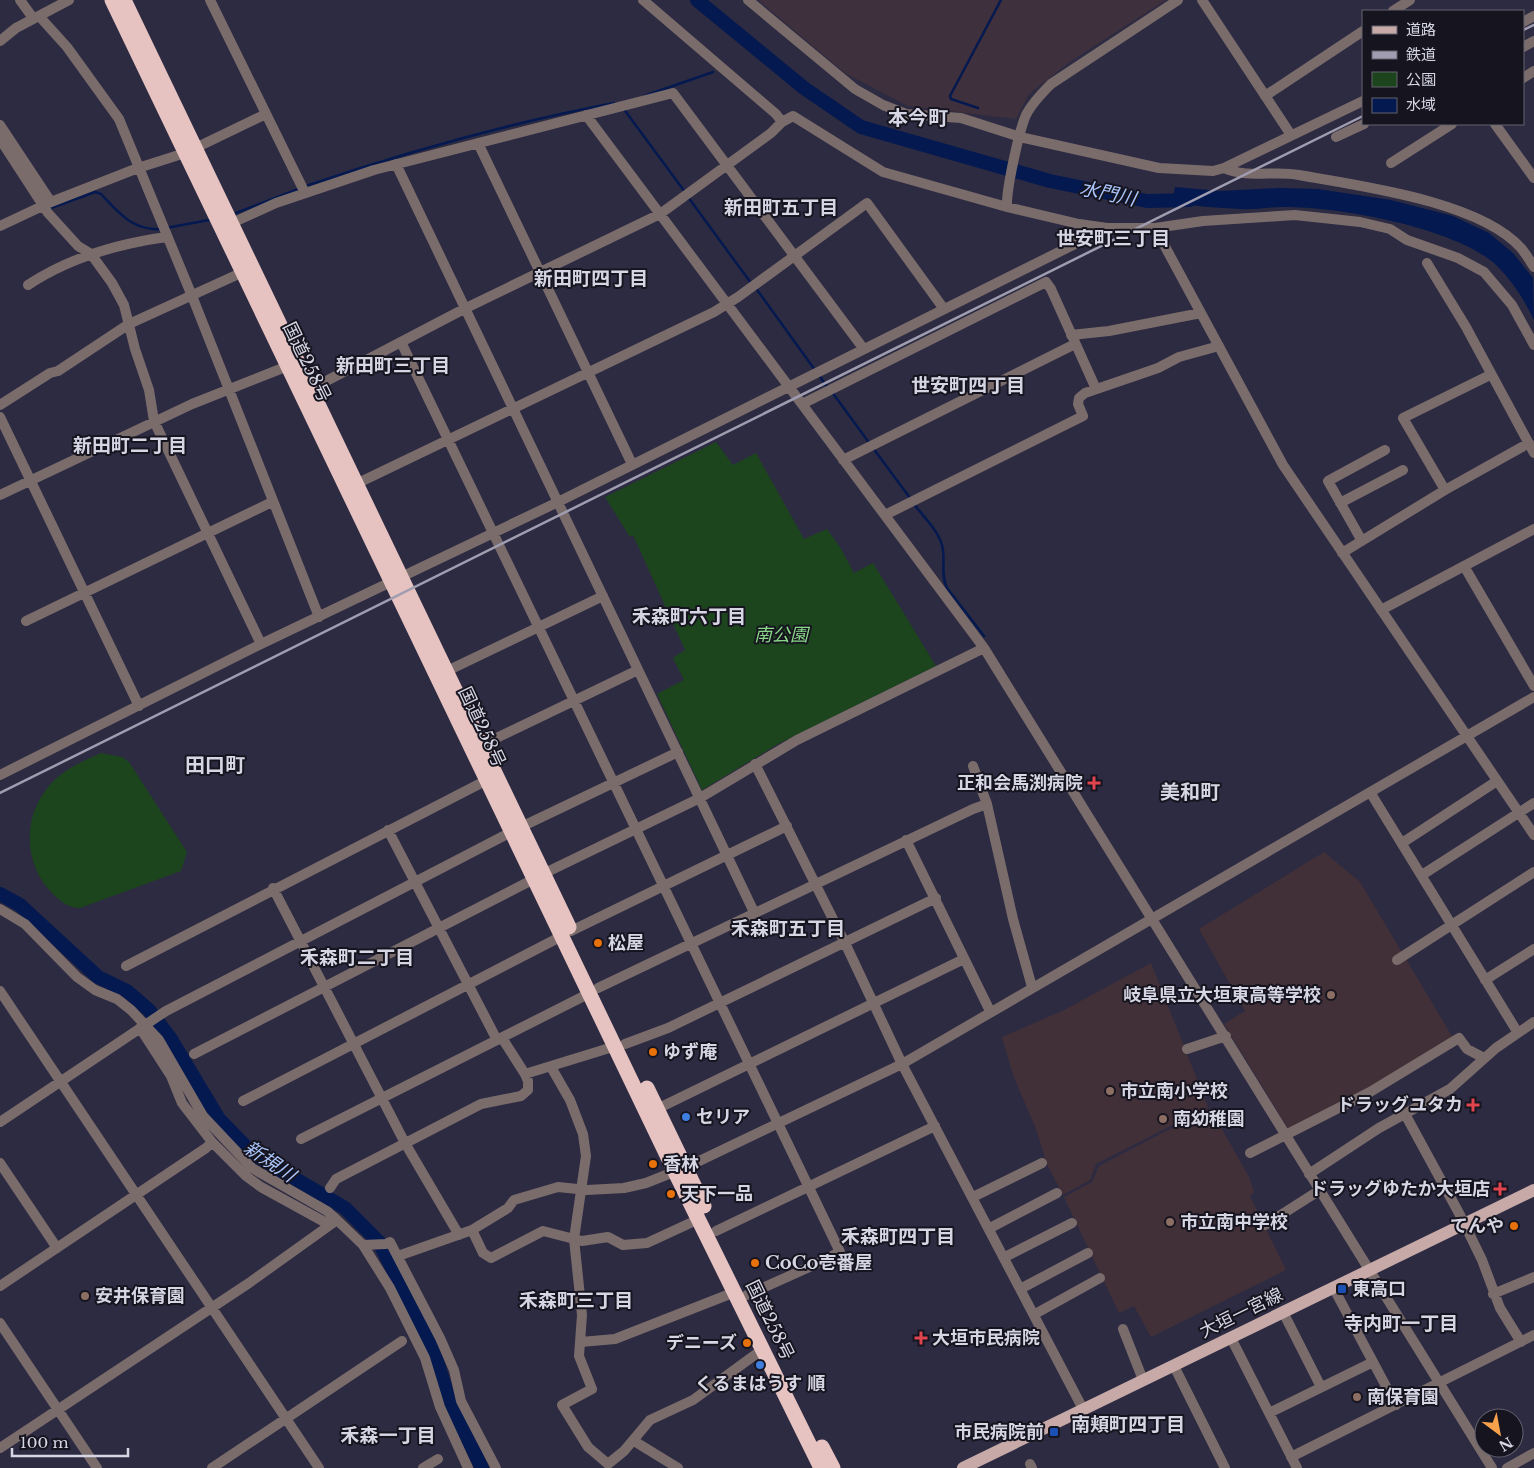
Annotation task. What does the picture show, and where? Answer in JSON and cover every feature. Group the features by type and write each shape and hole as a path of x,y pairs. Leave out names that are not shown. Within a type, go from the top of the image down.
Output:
{"highway":[{"name":"国道258号","path":"112,0 190,151 232,223 293,365 396,580 487,780 517,830"},
{"name":"国道258号","path":"124,0 243,272 293,365 311,389 356,484 396,580 447,671 482,745 517,830 680,1170 716,1231 763,1349 821,1468"},
{"name":"国道258号","path":"620,1045 657,1108 699,1219 741,1293 833,1468"}],"main road":[{"name":"大垣一宮線","path":"963,1468 986,1463 1083,1409 1534,1190"}],"street":[{"path":"20,0 67,47 119,119 229,388 272,502 319,617"},
{"path":"0,41 16,28 70,0"},
{"path":"210,0 305,193"},
{"path":"643,0 776,114 782,122"},
{"path":"748,0 855,89 883,105 906,114 961,118 1019,141 1159,168 1213,171 1224,168 1362,101"},
{"path":"1007,205 1026,115 1038,97 1051,84 1178,0"},
{"path":"1202,0 1291,136"},
{"path":"1395,10 1408,4"},
{"path":"1265,96 1362,32"},
{"path":"232,223 305,193 396,164 673,94 863,348"},
{"path":"0,226 47,204 138,168 190,151 266,114"},
{"path":"586,115 984,648 1226,1036 1439,1384 1487,1467"},
{"path":"311,389 464,309 660,214 771,133 782,122 793,116 883,172 1079,224 1107,228 1155,228 1203,221 1295,216 1360,222 1390,229 1407,240 1458,258 1484,272 1512,305 1534,345"},
{"path":"0,125 65,233 78,246 91,254 112,283 124,305 135,349 149,390 154,421 261,644"},
{"path":"1336,137 1362,125"},
{"path":"1391,163 1450,125"},
{"path":"1496,125 1534,178"},
{"path":"0,139 47,204"},
{"path":"478,143 632,464"},
{"path":"396,164 754,912"},
{"path":"1224,168 1232,172 1253,174 1298,174 1390,192 1458,210 1504,234 1520,248 1534,267"},
{"path":"356,484 728,305 867,203 944,309"},
{"path":"0,775 261,644 558,502 788,385 1075,244 1082,232 1079,224"},
{"path":"1155,228 1283,465 1534,835"},
{"path":"28,285 66,262 132,242 166,237"},
{"path":"1427,263 1466,327 1490,375 1534,453"},
{"path":"0,405 50,373 58,371 129,324 243,272"},
{"path":"802,404 1046,282 1096,390"},
{"path":"843,460 1073,340 1201,313"},
{"path":"401,342 840,1252 818,1263 741,1293 615,1339 581,1342"},
{"path":"885,515 1082,416 1078,404 1079,398 1158,368 1178,357 1219,346"},
{"path":"0,495 154,421 229,388 293,365"},
{"path":"1445,490 1403,418 1490,375"},
{"path":"0,418 139,706"},
{"path":"1342,553 1445,490 1528,443"},
{"path":"1362,541 1328,481 1385,450"},
{"path":"1340,503 1403,470"},
{"path":"26,620 272,502"},
{"path":"1381,610 1534,529"},
{"path":"1464,566 1534,686"},
{"path":"447,671 603,596"},
{"path":"194,1054 539,876 700,798 755,764 846,715 984,648"},
{"path":"482,745 638,670"},
{"path":"398,1256 472,1230 508,1208 514,1200 558,1187 581,1189 630,1187 680,1170 902,1064 1032,986 1534,696"},
{"path":"0,1122 163,1013 517,830 678,752"},
{"path":"755,764 845,943 902,1064 1022,1288 1083,1409"},
{"path":"973,766 987,804 1013,918 1032,986"},
{"path":"126,966 273,888 487,780"},
{"path":"1402,843 1497,781"},
{"path":"1370,792 1518,1034"},
{"path":"1422,875 1534,803"},
{"path":"301,1139 594,990 815,882 987,804"},
{"path":"243,1101 468,983 787,826"},
{"path":"330,1188 336,1179 480,1104 521,1096 528,1090 528,1081 525,1074 500,1039 468,983 388,830"},
{"path":"906,840 990,1011"},
{"path":"1397,960 1534,872"},
{"path":"273,888 405,1144 459,1235"},
{"path":"525,1074 668,1028 936,898"},
{"path":"0,909 25,924 78,977 95,990 117,999 159,1040 203,1116 252,1168 327,1211 334,1222"},
{"path":"1485,980 1534,949"},
{"path":"657,1108 964,959"},
{"path":"1,994 319,1468"},
{"path":"1309,1174 1343,1150 1450,1089 1484,1058 1534,1022"},
{"path":"144,1025 171,1076 182,1104 212,1142 246,1176 261,1187 334,1222 364,1244 390,1288 425,1358 440,1407 468,1468"},
{"path":"1187,1048 1226,1036"},
{"path":"1250,1153 1370,1092 1459,1038 1467,1049 1484,1058"},
{"path":"551,1067 570,1100 583,1134 586,1156 574,1240 581,1306 579,1356 592,1389 562,1405 588,1447 608,1464 634,1440 650,1420 693,1400 763,1349"},
{"path":"1405,1114 1482,1260 1493,1294 1521,1342"},
{"path":"716,1231 935,1126"},
{"path":"0,1286 206,1148 212,1142"},
{"path":"0,1163 57,1248"},
{"path":"974,1197 1042,1163"},
{"path":"1265,1225 1320,1190"},
{"path":"990,1228 1057,1193"},
{"path":"472,1230 483,1253 492,1258 543,1231 582,1241 608,1237 623,1245 647,1243 699,1219"},
{"path":"0,1448 334,1222"},
{"path":"1005,1257 1072,1223"},
{"path":"364,1244 386,1244 390,1242 440,1338 454,1370 462,1401 496,1468"},
{"path":"1022,1288 1088,1253"},
{"path":"1493,1294 1534,1277"},
{"path":"1035,1314 1100,1278"},
{"path":"1333,1287 1396,1405"},
{"path":"1283,1312 1321,1387"},
{"path":"0,1323 97,1468"},
{"path":"1123,1330 1143,1380"},
{"path":"1291,1457 1534,1335"},
{"path":"1231,1338 1296,1468"},
{"path":"212,1468 402,1341"},
{"path":"1269,1413 1373,1362"},
{"path":"1174,1366 1225,1468"},
{"path":"634,1440 678,1468"},
{"path":"1507,1468 1534,1453"},
{"path":"423,1468 438,1459"}],"shaded area":[{"path":"758,0 1166,0 1071,61 1029,94 1016,119 908,106 845,73"},
{"name":"岐阜県立大垣東高等学校","path":"1324,852 1360,882 1453,1038 1367,1090 1289,1130 1224,1024 1245,1011 1199,929"},
{"name":"市立南小学校","path":"1151,963 1208,1107 1096,1164 1090,1180 1063,1195 1047,1164 1036,1129 1013,1075 1002,1037 1064,1010"},
{"name":"市立南中学校","path":"1210,1108 1249,1177 1254,1192 1250,1196 1286,1270 1151,1337 1134,1306 1119,1313 1064,1197 1092,1182 1099,1166"}],"green space":[{"name":"南公園","path":"716,442 733,465 756,453 804,539 827,529 840,547 854,573 873,563 936,666 778,744 702,790 657,694 684,680 673,658 685,650 633,535 630,537 605,497"},
{"path":"101,753 122,757 129,762 187,852 181,871 76,908 57,898 38,873 30,846 32,819 36,806 43,794 55,780 69,769"}],"water":[{"name":"水門川","path":"1175,187 1220,191 1279,188 1318,189 1391,200 1453,216 1489,233 1513,253 1533,278 1534,320 1518,292 1498,267 1480,253 1456,241 1396,222 1333,210 1282,207 1240,209 1172,203"}],"waterway":[{"name":"水門川","path":"697,0 804,88 861,127 1050,181 1147,201 1190,200"},
{"path":"978,108 951,99 950,96 1001,0"},
{"path":"644,96 713,72"},
{"path":"306,186 458,139 614,103"},
{"path":"623,108 685,192"},
{"path":"236,213 301,188"},
{"path":"49,205 51,208 95,192 101,194 134,224 151,229 161,229"},
{"path":"688,197 751,283"},
{"path":"166,228 209,220"},
{"path":"755,287 815,370"},
{"path":"818,374 828,388"},
{"path":"832,392 870,444"},
{"path":"873,448 910,498"},
{"path":"913,503 940,539 947,588 984,636"},
{"name":"新規川","path":"0,894 20,905 98,977 127,991 149,1010 171,1039 219,1119 253,1154 345,1208 379,1242 434,1352 451,1405 482,1468"}],"railway":[{"path":"1524,30 1534,25"},
{"path":"0,793 1362,116"}],"place":[{"name":"正和会馬渕病院","path":"1094,783"},
{"name":"松屋","path":"598,943"},
{"name":"岐阜県立大垣東高等学校","path":"1331,995"},
{"name":"ゆず庵","path":"653,1052"},
{"name":"市立南小学校","path":"1110,1091"},
{"name":"ドラッグユタカ","path":"1473,1105"},
{"name":"セリア","path":"686,1117"},
{"name":"南幼稚園","path":"1163,1119"},
{"name":"香林","path":"653,1164"},
{"name":"ドラッグゆたか大垣店","path":"1500,1189"},
{"name":"天下一品","path":"671,1194"},
{"name":"市立南中学校","path":"1170,1222"},
{"name":"てんや","path":"1514,1226"},
{"name":"CoCo壱番屋","path":"755,1263"},
{"name":"東高口","path":"1342,1289"},
{"name":"安井保育園","path":"85,1296"},
{"name":"大垣市民病院","path":"921,1338"},
{"name":"デニーズ","path":"747,1343"},
{"name":"くるまはうす 順","path":"760,1365"},
{"name":"南保育園","path":"1357,1397"},
{"name":"市民病院前","path":"1054,1432"}],"district":[{"name":"本今町","path":"918,118"},
{"name":"新田町五丁目","path":"781,207"},
{"name":"世安町三丁目","path":"1113,238"},
{"name":"新田町四丁目","path":"591,278"},
{"name":"新田町三丁目","path":"393,365"},
{"name":"世安町四丁目","path":"968,385"},
{"name":"新田町二丁目","path":"130,445"},
{"name":"禾森町六丁目","path":"689,616"},
{"name":"田口町","path":"215,765"},
{"name":"美和町","path":"1190,792"},
{"name":"禾森町五丁目","path":"788,928"},
{"name":"禾森町二丁目","path":"357,957"},
{"name":"禾森町四丁目","path":"898,1236"},
{"name":"禾森町三丁目","path":"576,1300"},
{"name":"寺内町一丁目","path":"1401,1323"},
{"name":"南頬町四丁目","path":"1128,1424"},
{"name":"禾森一丁目","path":"388,1435"}]}
